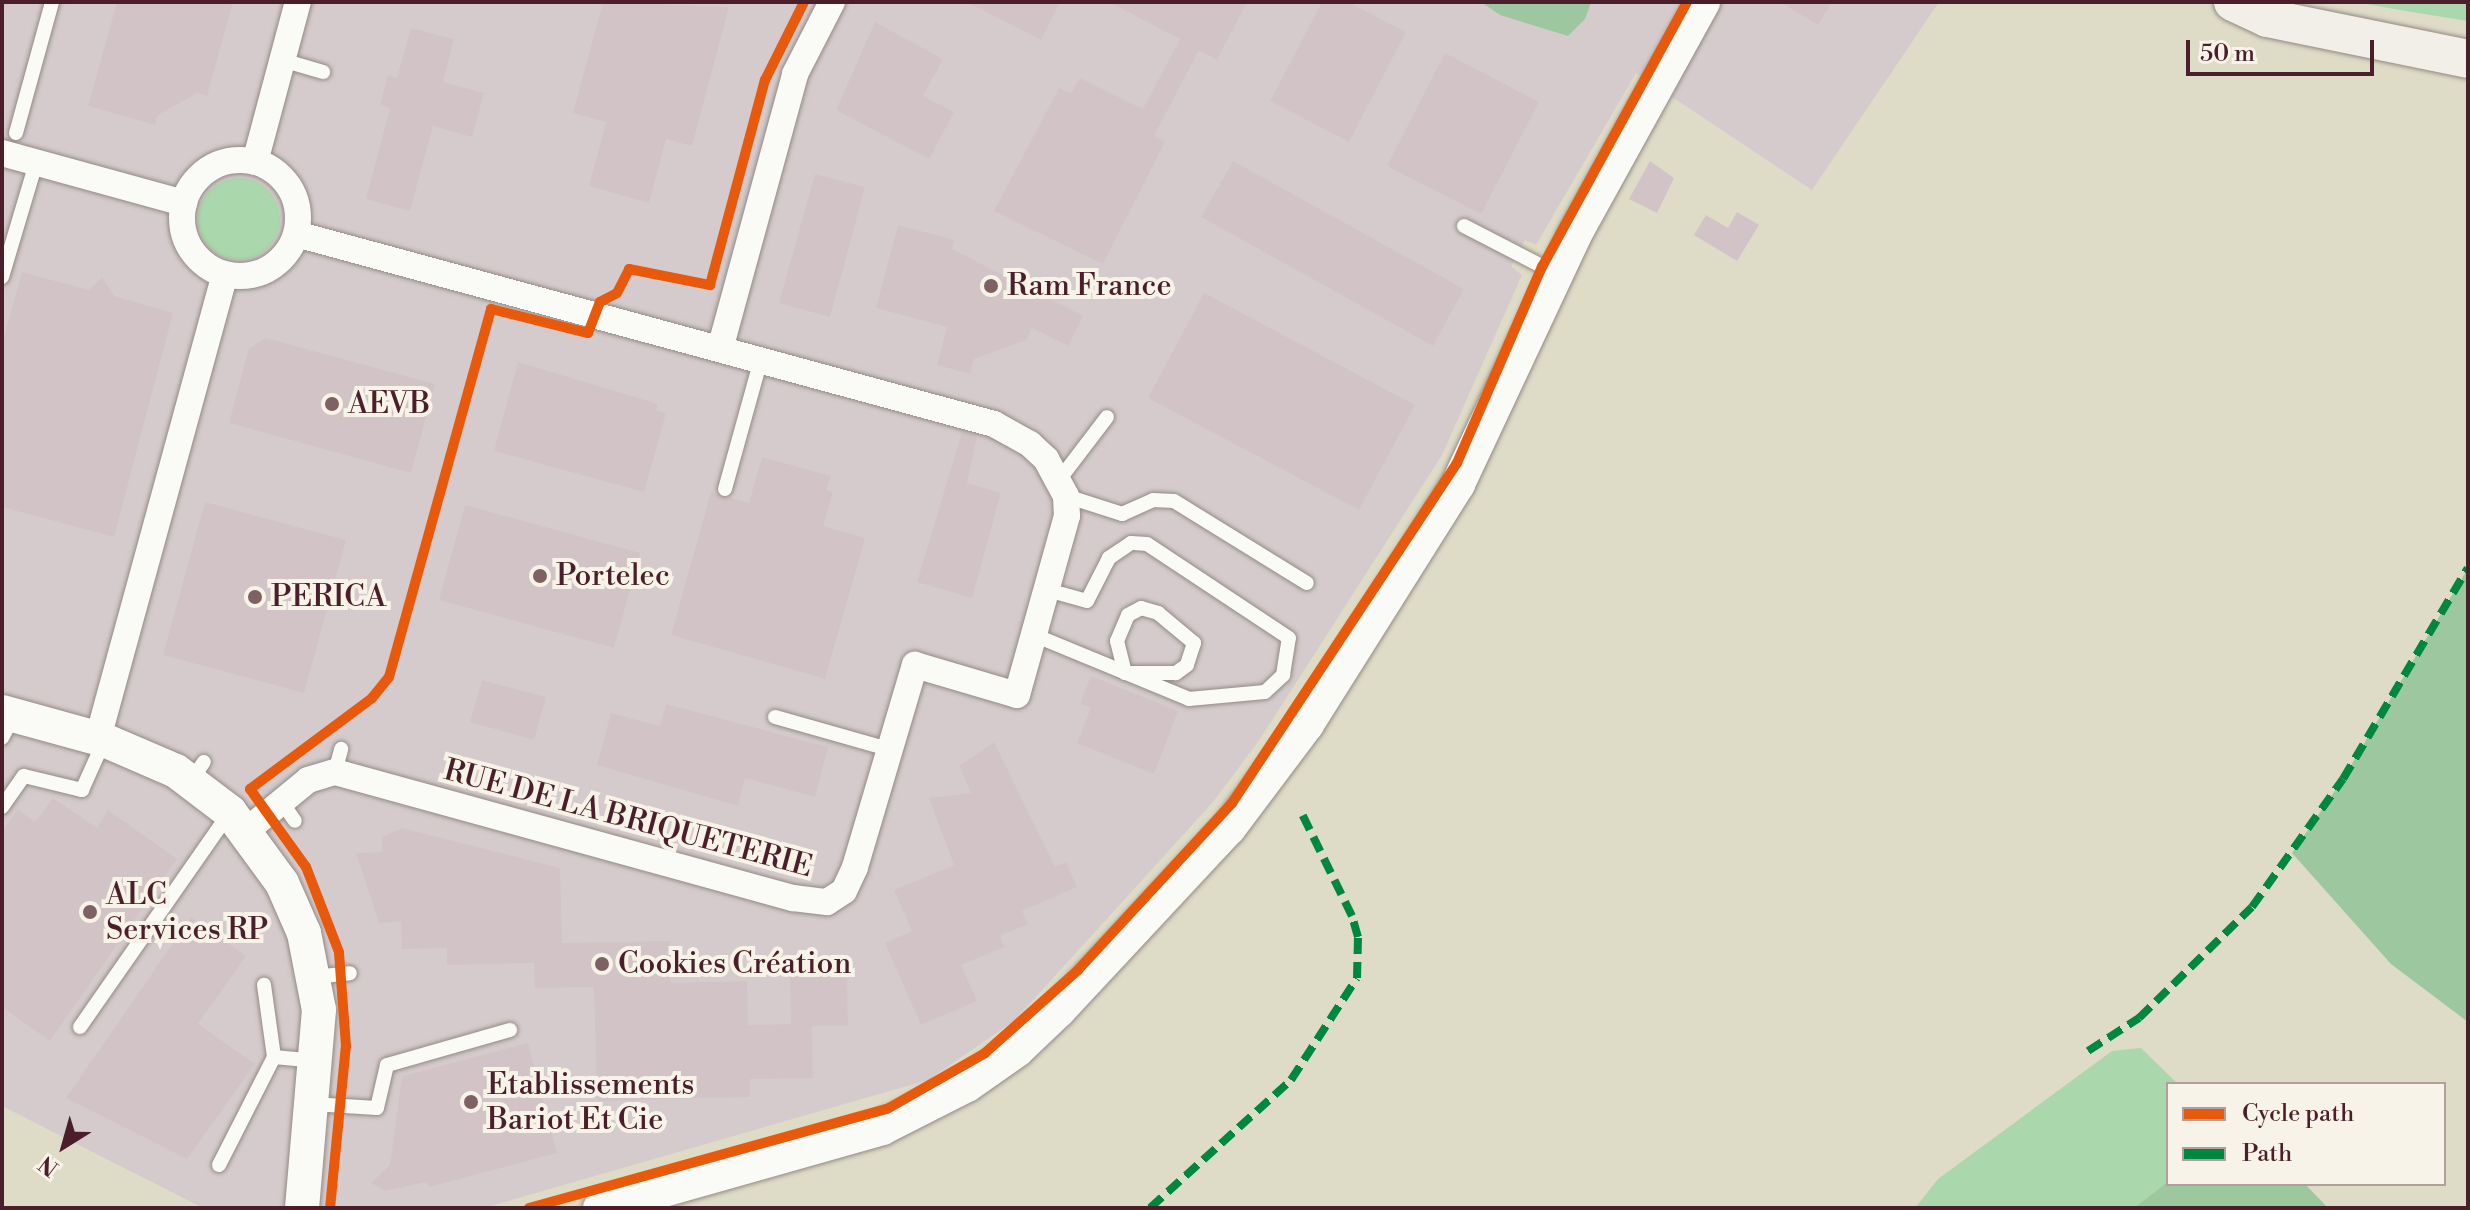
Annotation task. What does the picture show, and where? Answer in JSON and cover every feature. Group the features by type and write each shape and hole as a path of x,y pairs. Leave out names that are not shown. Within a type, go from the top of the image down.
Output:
{"main road":[{"path":"2233,2 2267,18 2468,59"},
{"path":"2291,2 2468,38"}],"street":[{"path":"255,162 298,2"},
{"path":"720,349 795,74 832,2"},
{"path":"600,1208 847,1139 914,1115 993,1068 1059,1010 1229,828 1307,724 1458,484 1555,273 1703,2"},
{"path":"9,143 36,163 184,203"},
{"path":"255,162 288,185 297,204 296,234 286,254 269,269 248,276 225,275 201,262 189,247 182,221 184,203 195,181 215,165 255,162"},
{"path":"296,234 761,359 1009,430 1046,459 1062,488"},
{"path":"101,739 225,275"},
{"name":"RUE DE LA BRIQUETERIE","path":"238,822 288,811 319,773 338,761 817,903 835,899 850,879 915,665 1017,695 1067,516 1062,488"},
{"path":"6,721 101,739 197,772 238,822 289,896 314,977 317,1061 302,1208"}],"lane":[{"path":"9,143 52,2"},
{"path":"282,60 323,72"},
{"path":"2,277 36,163"},
{"path":"1464,226 1555,273"},
{"path":"725,489 761,359"},
{"path":"1107,417 1062,488 1122,514 1153,500 1174,501 1307,583"},
{"path":"1034,635 1189,699 1240,697 1277,685 1291,644 1166,552 1147,544 1131,543 1109,558 1087,601 1047,590"},
{"path":"1141,608 1158,613 1194,643 1187,665 1176,673 1125,673 1117,641 1128,615 1141,608"},
{"path":"775,717 888,749"},
{"path":"2,807 24,776 82,790 101,739"},
{"path":"80,1027 238,822"},
{"path":"314,977 350,973"},
{"path":"219,1165 274,1057 264,985"},
{"path":"312,1104 377,1108 387,1065 510,1030"},
{"path":"274,1057 317,1061"}],"shaded area":[{"path":"2,2 1939,2 1812,190 1636,73 1536,245 1525,240 1511,266 1522,275 1442,455 1260,739 1213,802 1014,1021 928,1080 484,1208 203,1208 2,1106"}],"green space":[{"path":"1481,2 1591,2 1585,19 1568,36 1500,15"},
{"path":"2355,2 2468,2 2468,21 2406,11"},
{"path":"239,178 255,181 268,190 277,203 280,219 277,235 268,248 255,257 239,260 223,257 210,248 201,235 198,219 201,203 210,190 223,181"},
{"path":"2468,568 2468,1022 2391,964 2292,853 2343,779"},
{"path":"2141,1048 2176,1082 2166,1082 2166,1186 2305,1208 1915,1208 1938,1179 2112,1051"},
{"path":"2166,1184 2166,1186 2307,1186 2328,1208 2134,1208"}],"building":[{"path":"117,2 233,2 207,96 197,93 158,115 155,125 88,106"},
{"path":"603,2 729,7 692,146 666,139 649,203 589,186 606,122 573,113"},
{"path":"967,2 1060,2 1041,40"},
{"path":"1109,2 1247,2 1217,60 1199,50 1154,136 1165,142 1103,264 994,211 1059,88 1071,93 1080,78 1143,109 1180,39"},
{"path":"1322,2 1348,2 1406,32 1349,142 1270,101"},
{"path":"1780,2 1832,2 1818,25"},
{"path":"875,22 943,59 923,96 954,112 929,159 836,110"},
{"path":"411,28 454,39 443,82 484,93 472,137 433,126 410,211 366,199 390,108 380,105 388,75 397,78"},
{"path":"1445,53 1539,102 1481,214 1387,166"},
{"path":"1233,161 1464,289 1433,346 1201,217"},
{"path":"1650,161 1674,178 1657,213 1629,199"},
{"path":"815,174 865,187 830,317 779,303"},
{"path":"1737,212 1759,225 1737,261 1694,235 1706,215 1728,228"},
{"path":"898,225 954,240 952,249 1083,316 1068,346 1032,328 1026,340 974,359 970,374 937,365 947,327 876,308"},
{"path":"22,272 89,290 102,277 114,296 173,313 114,537 2,507 2,345"},
{"path":"1204,293 1415,405 1359,510 1148,398"},
{"name":"AEVB","path":"266,338 435,384 411,473 229,423 249,348"},
{"path":"518,362 658,404 656,410 666,413 644,492 494,451"},
{"path":"962,432 977,436 967,483 1001,493 972,598 917,582"},
{"path":"762,457 831,476 826,490 833,492 823,526 865,538 825,679 671,635 711,492 749,503"},
{"name":"PERICA","path":"205,502 346,540 304,693 163,655"},
{"name":"Portelec","path":"465,505 640,553 614,648 439,600"},
{"path":"1091,676 1178,711 1154,774 1077,743 1091,708 1080,704"},
{"path":"482,680 546,697 534,740 470,722"},
{"path":"666,704 828,747 815,797 745,778 738,806 597,765 611,713 660,726"},
{"path":"994,742 1055,867 1066,862 1077,887 1022,911 1028,924 1000,936 1004,947 961,965 977,1001 921,1025 885,943 912,931 894,890 954,865 929,798 971,793 959,766"},
{"name":"ALC Services RP","path":"53,798 97,828 108,810 177,859 50,1041 2,1007 2,832 18,809 35,822"},
{"name":"Cookies Création","path":"402,828 560,868 562,943 670,941 671,983 747,981 748,1025 791,1024 790,976 847,978 848,1026 812,1026 813,1078 750,1079 750,1097 597,1101 594,987 535,988 534,963 447,965 447,948 402,949 401,922 379,923 356,853 382,852 382,837"},
{"path":"191,917 246,956 198,1024 255,1064 187,1159 66,1098"},
{"name":"Etablissements Bariot Et Cie","path":"528,1043 557,1153 429,1187 426,1182 385,1191 371,1183 390,1165 402,1076"}],"marked path":[{"path":"2088,1051 2139,1018 2252,907 2343,779 2468,568"},
{"path":"1150,1208 1291,1080 1357,978 1358,937 1352,916 1301,812"}],"cycle path":[{"path":"330,1208 346,1046 339,952 306,867 250,789 372,698 389,677 491,309 588,333 600,302 617,293 629,269 710,285 765,80 804,2"},
{"path":"529,1208 887,1109 985,1053 1078,970 1232,803 1457,463 1542,267 1687,2"}],"place":[{"name":"Ram France","path":"991,286"},
{"name":"AEVB","path":"332,404"},
{"name":"Portelec","path":"540,576"},
{"name":"PERICA","path":"255,597"},
{"name":"ALC Services RP","path":"90,912"},
{"name":"Cookies Création","path":"602,964"},
{"name":"Etablissements Bariot Et Cie","path":"471,1102"}]}
